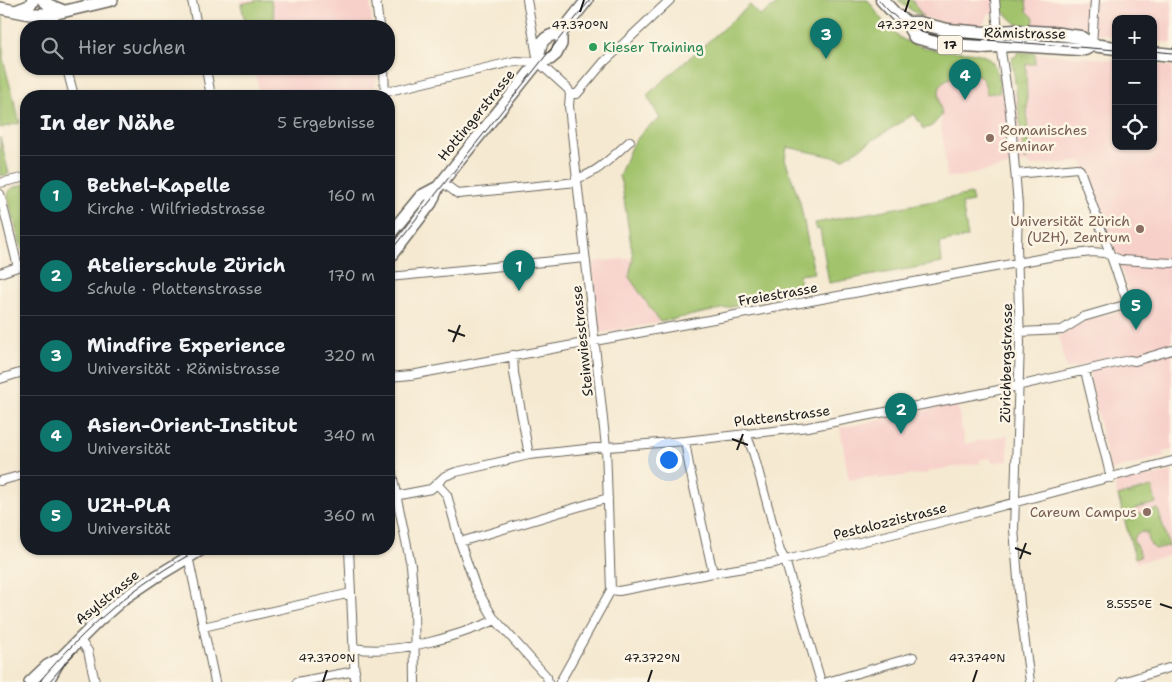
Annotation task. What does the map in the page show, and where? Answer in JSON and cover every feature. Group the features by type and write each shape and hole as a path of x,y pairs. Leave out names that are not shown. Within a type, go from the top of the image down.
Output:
{"main road":[{"path":"18,10 29,6 33,0"},
{"path":"43,0 49,5 64,11"},
{"path":"0,8 18,10 30,14 52,14 112,0"},
{"name":"Hottingerstrasse","path":"395,250 431,203 440,185 538,62 550,59 556,54 561,44 561,33 588,0"},
{"name":"Rämistrasse","path":"882,0 896,15 907,23 914,37 930,42 982,47 1001,45 1079,49 1085,49 1092,45"},
{"name":"Rämistrasse","path":"907,23 919,23 948,30 984,33 998,31 1052,33 1080,37 1092,45 1112,48"},
{"name":"Hottingerstrasse","path":"538,62 538,51 542,42 550,34 561,33"},
{"path":"1157,53 1172,55"},
{"name":"Hottingerstrasse","path":"395,228 421,196 440,185"},
{"name":"Asylstrasse","path":"47,682 61,658 79,639 123,600 188,556"},
{"name":"Asylstrasse","path":"30,682 47,666 61,658"}],"street":[{"path":"192,0 196,20"},
{"path":"376,0 378,20"},
{"path":"527,0 538,62 568,89 570,94 577,94 603,64 670,0"},
{"name":"Zürichbergstrasse","path":"995,0 1010,111 1016,174 1020,332 1014,529 1030,682"},
{"path":"1092,45 1095,0"},
{"path":"52,14 54,20"},
{"path":"395,91 514,61 538,62"},
{"path":"69,75 72,90"},
{"path":"207,75 210,90"},
{"path":"384,75 385,90"},
{"name":"Steinwiesstrasse","path":"570,94 569,106 606,447 612,590"},
{"path":"440,185 458,194 577,180 592,172 630,141"},
{"path":"1016,174 1076,168 1081,171 1082,180 1128,304 1083,316 1062,330 1020,332"},
{"path":"0,184 20,179"},
{"path":"0,194 18,267 0,273"},
{"name":"Freiestrasse","path":"395,376 1019,263 1092,252 1104,253 1121,260 1172,263"},
{"path":"395,276 585,258"},
{"name":"Plattenstrasse","path":"395,496 431,489 445,476 456,472 529,456 808,427 1019,386 1129,360 1135,361 1172,350"},
{"path":"513,355 514,373 529,456"},
{"path":"1085,371 1111,478"},
{"path":"0,379 20,373"},
{"path":"746,433 821,682"},
{"path":"685,441 713,573"},
{"name":"Pestalozzistrasse","path":"612,590 619,591 770,564 1172,461"},
{"path":"0,480 20,475"},
{"path":"437,484 447,495 472,580 488,610 546,677 548,682"},
{"path":"460,542 608,498"},
{"path":"395,504 410,566 414,601 415,682"},
{"path":"349,555 355,682"},
{"path":"188,556 215,682"},
{"path":"560,682 612,590"},
{"path":"203,626 351,593"},
{"path":"354,648 362,650 416,645 496,620"},
{"path":"79,639 88,651 95,682"},
{"path":"827,682 913,656"},
{"path":"1122,682 1172,667"},
{"path":"297,682 355,671"}],"shaded area":[{"path":"240,0 370,0 372,20 245,20"},
{"path":"898,0 1172,0 1172,43 1157,41 1157,15 1112,15 1112,35 1017,24 1003,11 989,13 982,26 951,24 921,16"},
{"name":"Universität Zürich (UZH), Zentrum","path":"1018,52 1112,60 1112,150 1157,150 1157,64 1172,66 1172,450 1163,452 1164,456 1110,471 1088,364 1066,369 1059,336 1085,320 1135,308 1082,161 1031,166 1025,162 963,176 947,177 939,96 942,83 953,77 971,74 983,78 987,94 1016,90 1012,58"},
{"path":"255,75 377,75 376,84 371,88 362,90 259,90"},
{"path":"633,258 629,277 660,322 603,333 600,330 592,262"},
{"path":"957,404 965,444 1008,435 1008,461 991,462 991,458 980,459 980,463 928,471 928,473 879,479 878,476 849,480 840,428"},
{"name":"Careum Campus","path":"1172,471 1172,555 1136,563 1114,484 1148,474 1150,477"}],"green space":[{"path":"259,0 271,0 275,20 245,20 241,4"},
{"path":"783,0 868,0 888,28 904,40 931,49 975,53 987,58 996,69 1000,92 987,94 983,79 975,74 956,76 945,80 940,87 939,99 942,115 932,126 924,129 914,114 843,159 787,147 785,159 800,202 814,273 799,275 802,293 786,292 769,299 660,322 629,277 633,258 619,176 631,147 645,129 660,119 647,95 750,5 760,16"},
{"path":"898,0 912,0 923,17 911,10"},
{"path":"1001,0 1026,0 1027,11 1034,18 1033,26 1017,24 1003,11"},
{"path":"0,17 3,17 3,59 20,123 0,128"},
{"path":"1018,52 1035,53 1035,64 1026,64 1030,155 1025,161 1012,58"},
{"path":"0,137 9,174 0,176"},
{"path":"20,185 20,243 8,197 10,191"},
{"path":"971,194 973,202 962,204 968,237 940,243 942,263 829,283 820,229 817,230 815,223"},
{"path":"1152,487 1156,503 1134,509 1135,515 1158,509 1169,546 1155,549 1148,541 1147,533 1139,532 1133,539 1141,556 1135,558 1118,496"}],"tram line":[{"path":"395,245 590,0"},
{"path":"879,0 904,23 919,31 935,36 1112,50"},
{"path":"1157,51 1172,53"},
{"path":"39,682 75,643 113,608 155,576 189,555"},
{"path":"49,682 75,652"}],"place":[{"name":"Kieser Training","path":"593,47"},
{"name":"Mindfire Experience","path":"826,59"},
{"name":"Asien-Orient-Institut","path":"965,100"},
{"name":"Romanisches Seminar","path":"990,138"},
{"name":"Universität Zürich (UZH), Zentrum","path":"1140,229"},
{"name":"Bethel-Kapelle","path":"519,291"},
{"name":"UZH-PLA","path":"1136,330"},
{"name":"Atelierschule Zürich","path":"901,434"},
{"name":"Careum Campus","path":"1147,512"}]}
